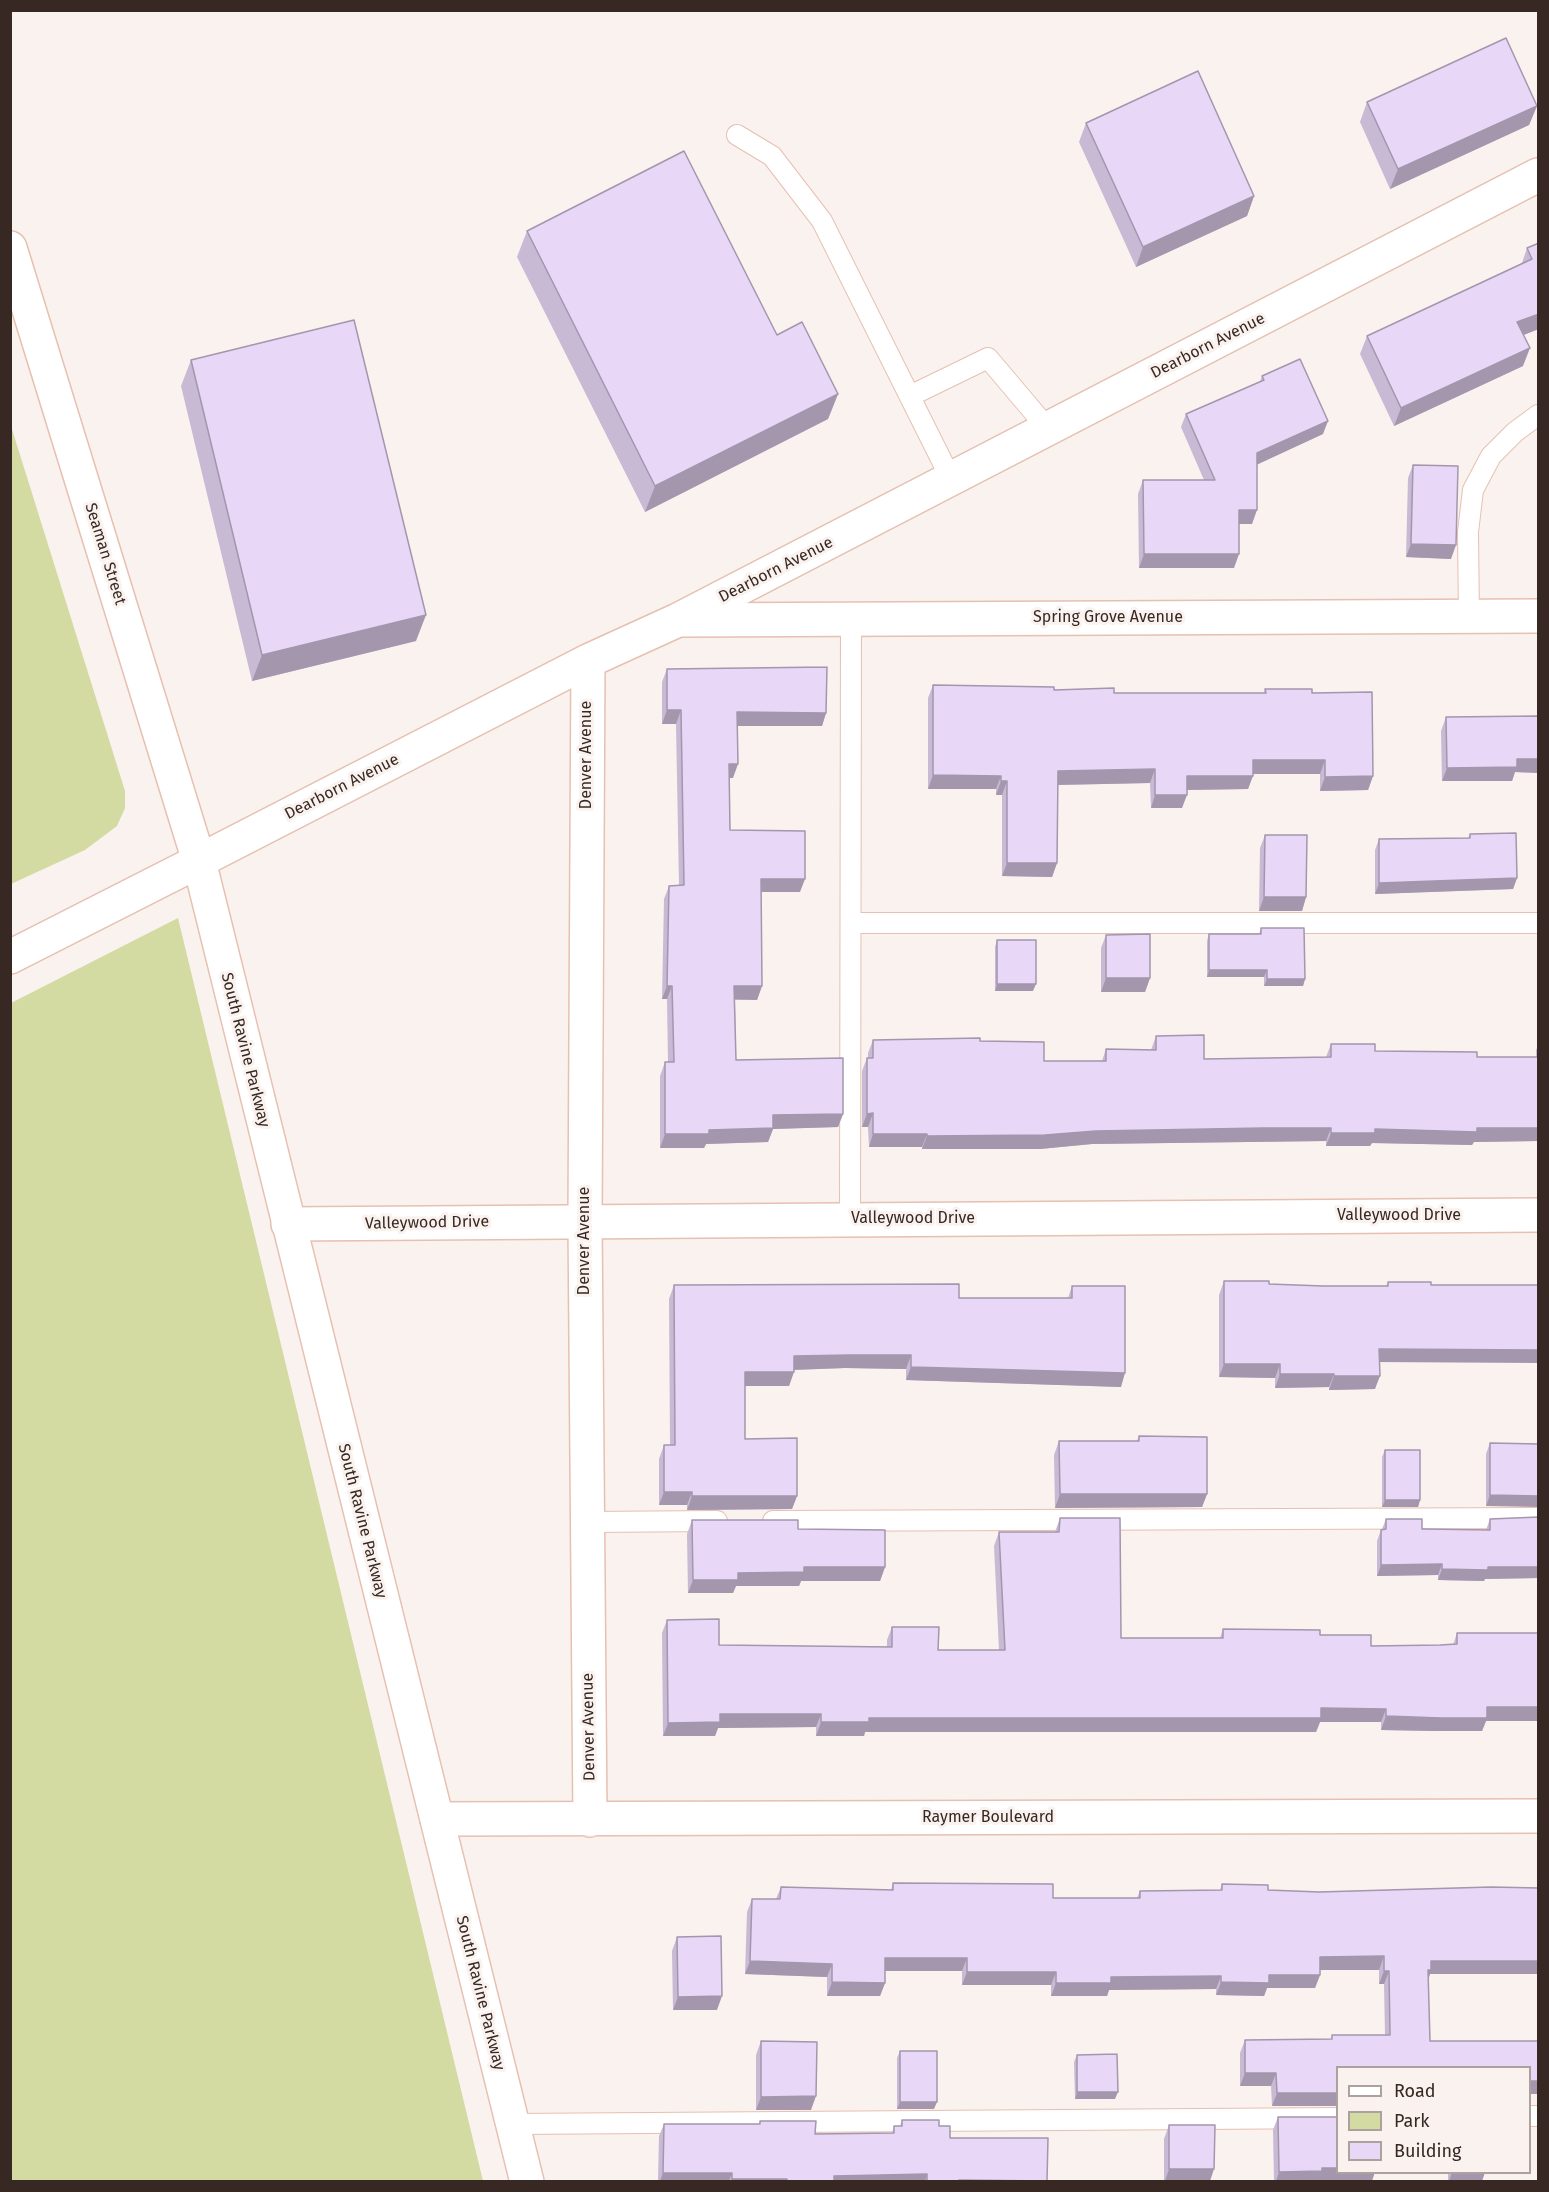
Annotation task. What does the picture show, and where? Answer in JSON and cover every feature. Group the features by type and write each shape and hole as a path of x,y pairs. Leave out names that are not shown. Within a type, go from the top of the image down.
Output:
{"street":[{"name":"Dearborn Avenue","path":"10,957 588,661 678,620 1539,175"},
{"name":"Seaman Street","path":"10,248 199,861"},
{"name":"Spring Grove Avenue","path":"678,620 1539,616"},
{"name":"Denver Avenue","path":"588,661 585,1221 590,1820"},
{"name":"South Ravine Parkway","path":"199,861 527,2181"},
{"name":"Valleywood Drive","path":"288,1224 1539,1215"},
{"name":"Raymer Boulevard","path":"437,1818 590,1820 1539,1816"}],"lane":[{"path":"737,135 772,156 822,221 951,479"},
{"path":"910,396 988,358 1048,429"},
{"path":"1469,617 1468,532 1473,490 1491,456 1515,432 1539,415"},
{"path":"850,1220 851,619"},
{"path":"851,923 1539,923"},
{"path":"587,1521 1539,1518"},
{"path":"512,2124 1336,2118"}],"green space":[{"path":"11,426 125,791 125,808 117,826 85,850 11,884"},
{"path":"178,918 483,2181 11,2181 11,1003"}],"building":[{"path":"1506,38 1537,106 1398,169 1367,102"},
{"path":"1198,71 1254,196 1143,247 1086,123"},
{"path":"684,151 777,335 802,322 838,394 655,486 527,231"},
{"path":"1539,243 1539,314 1517,322 1530,348 1401,408 1367,336 1532,259 1527,248"},
{"path":"354,320 426,615 262,655 191,360"},
{"path":"1300,359 1328,421 1257,453 1257,510 1239,510 1239,554 1144,554 1143,480 1215,480 1186,414 1264,380 1262,376"},
{"path":"1413,465 1458,466 1456,545 1411,544"},
{"path":"827,667 826,713 737,712 738,764 729,764 730,830 805,831 805,879 761,879 762,986 734,986 736,1060 843,1058 843,1114 773,1115 773,1128 709,1130 709,1134 665,1134 665,1062 674,1062 672,986 667,986 669,886 684,885 681,710 667,710 667,669"},
{"path":"933,685 1054,687 1054,690 1114,688 1114,693 1266,693 1265,689 1312,689 1312,693 1372,692 1373,776 1325,777 1325,760 1253,760 1253,776 1187,776 1187,795 1155,795 1155,769 1058,771 1057,863 1007,863 1007,781 1001,781 1001,776 933,775"},
{"path":"1539,716 1539,759 1517,759 1517,767 1447,768 1446,717"},
{"path":"1516,833 1517,878 1379,883 1379,839 1470,838 1470,834"},
{"path":"1265,835 1307,835 1306,897 1264,897"},
{"path":"1261,928 1304,928 1305,979 1267,979 1267,970 1209,970 1209,934 1261,934"},
{"path":"1150,934 1150,978 1106,978 1106,935"},
{"path":"997,940 1036,940 1036,984 997,984"},
{"path":"1204,1035 1204,1059 1331,1057 1331,1044 1375,1044 1375,1051 1477,1052 1477,1057 1539,1057 1539,1128 1477,1128 1477,1132 1375,1129 1375,1133 1331,1133 1331,1128 1263,1128 1096,1131 1045,1135 927,1136 927,1134 873,1134 873,1113 867,1114 867,1058 873,1058 873,1040 980,1038 980,1041 1044,1042 1044,1061 1106,1061 1106,1049 1156,1050 1156,1036"},
{"path":"1224,1281 1269,1281 1269,1284 1323,1286 1388,1286 1388,1282 1431,1282 1431,1285 1539,1285 1539,1350 1379,1349 1380,1376 1280,1374 1280,1364 1224,1364"},
{"path":"959,1284 959,1298 1072,1298 1072,1286 1125,1286 1125,1373 911,1367 911,1355 794,1356 794,1372 745,1372 745,1439 797,1438 797,1496 692,1496 692,1492 664,1492 664,1445 675,1445 674,1285"},
{"path":"1139,1436 1207,1437 1207,1494 1060,1494 1059,1441 1139,1441"},
{"path":"1490,1443 1539,1444 1539,1496 1490,1495"},
{"path":"1385,1450 1420,1450 1420,1500 1385,1500"},
{"path":"1539,1517 1539,1567 1488,1567 1488,1570 1442,1569 1442,1564 1381,1565 1381,1530 1386,1529 1386,1519 1422,1519 1422,1529 1490,1530 1490,1519"},
{"path":"1060,1518 1120,1518 1121,1638 1223,1638 1223,1629 1320,1630 1320,1635 1371,1635 1371,1646 1457,1644 1457,1633 1539,1633 1539,1707 1487,1707 1487,1718 1386,1716 1386,1709 1321,1708 1321,1718 869,1718 869,1722 821,1722 821,1714 720,1714 720,1722 668,1723 667,1620 719,1619 719,1645 892,1647 892,1627 939,1627 938,1650 1005,1650 999,1532 1059,1532"},
{"path":"692,1520 798,1520 798,1529 885,1530 885,1567 804,1567 804,1572 738,1573 738,1580 693,1580"},
{"path":"893,1883 1053,1884 1053,1898 1140,1898 1140,1891 1222,1890 1222,1884 1268,1885 1268,1890 1319,1892 1491,1887 1539,1888 1539,1961 1431,1961 1431,1970 1428,1970 1430,2041 1539,2041 1539,2081 1531,2081 1531,2066 1336,2066 1336,2093 1277,2093 1276,2073 1245,2073 1245,2040 1332,2039 1332,2035 1390,2035 1389,1971 1384,1971 1384,1956 1320,1957 1320,1975 1269,1975 1269,1983 1221,1982 1221,1976 1111,1977 1111,1983 1056,1983 1056,1972 967,1972 967,1958 885,1958 885,1983 832,1982 832,1964 750,1961 752,1899 780,1899 781,1887 893,1890"},
{"path":"721,1936 722,1996 678,1997 677,1937"},
{"path":"761,2041 817,2042 816,2096 761,2097"},
{"path":"900,2051 937,2051 937,2102 900,2102"},
{"path":"1117,2054 1118,2092 1077,2092 1077,2055"},
{"path":"1278,2117 1336,2117 1336,2168 1322,2168 1322,2171 1279,2172"},
{"path":"902,2120 939,2120 939,2126 950,2126 950,2138 1048,2138 1047,2181 927,2181 927,2174 834,2176 834,2181 787,2181 787,2179 732,2179 732,2173 663,2173 664,2124 760,2124 760,2121 816,2121 815,2134 894,2133 894,2126 902,2126"},
{"path":"1169,2125 1215,2125 1214,2169 1169,2169"}]}
